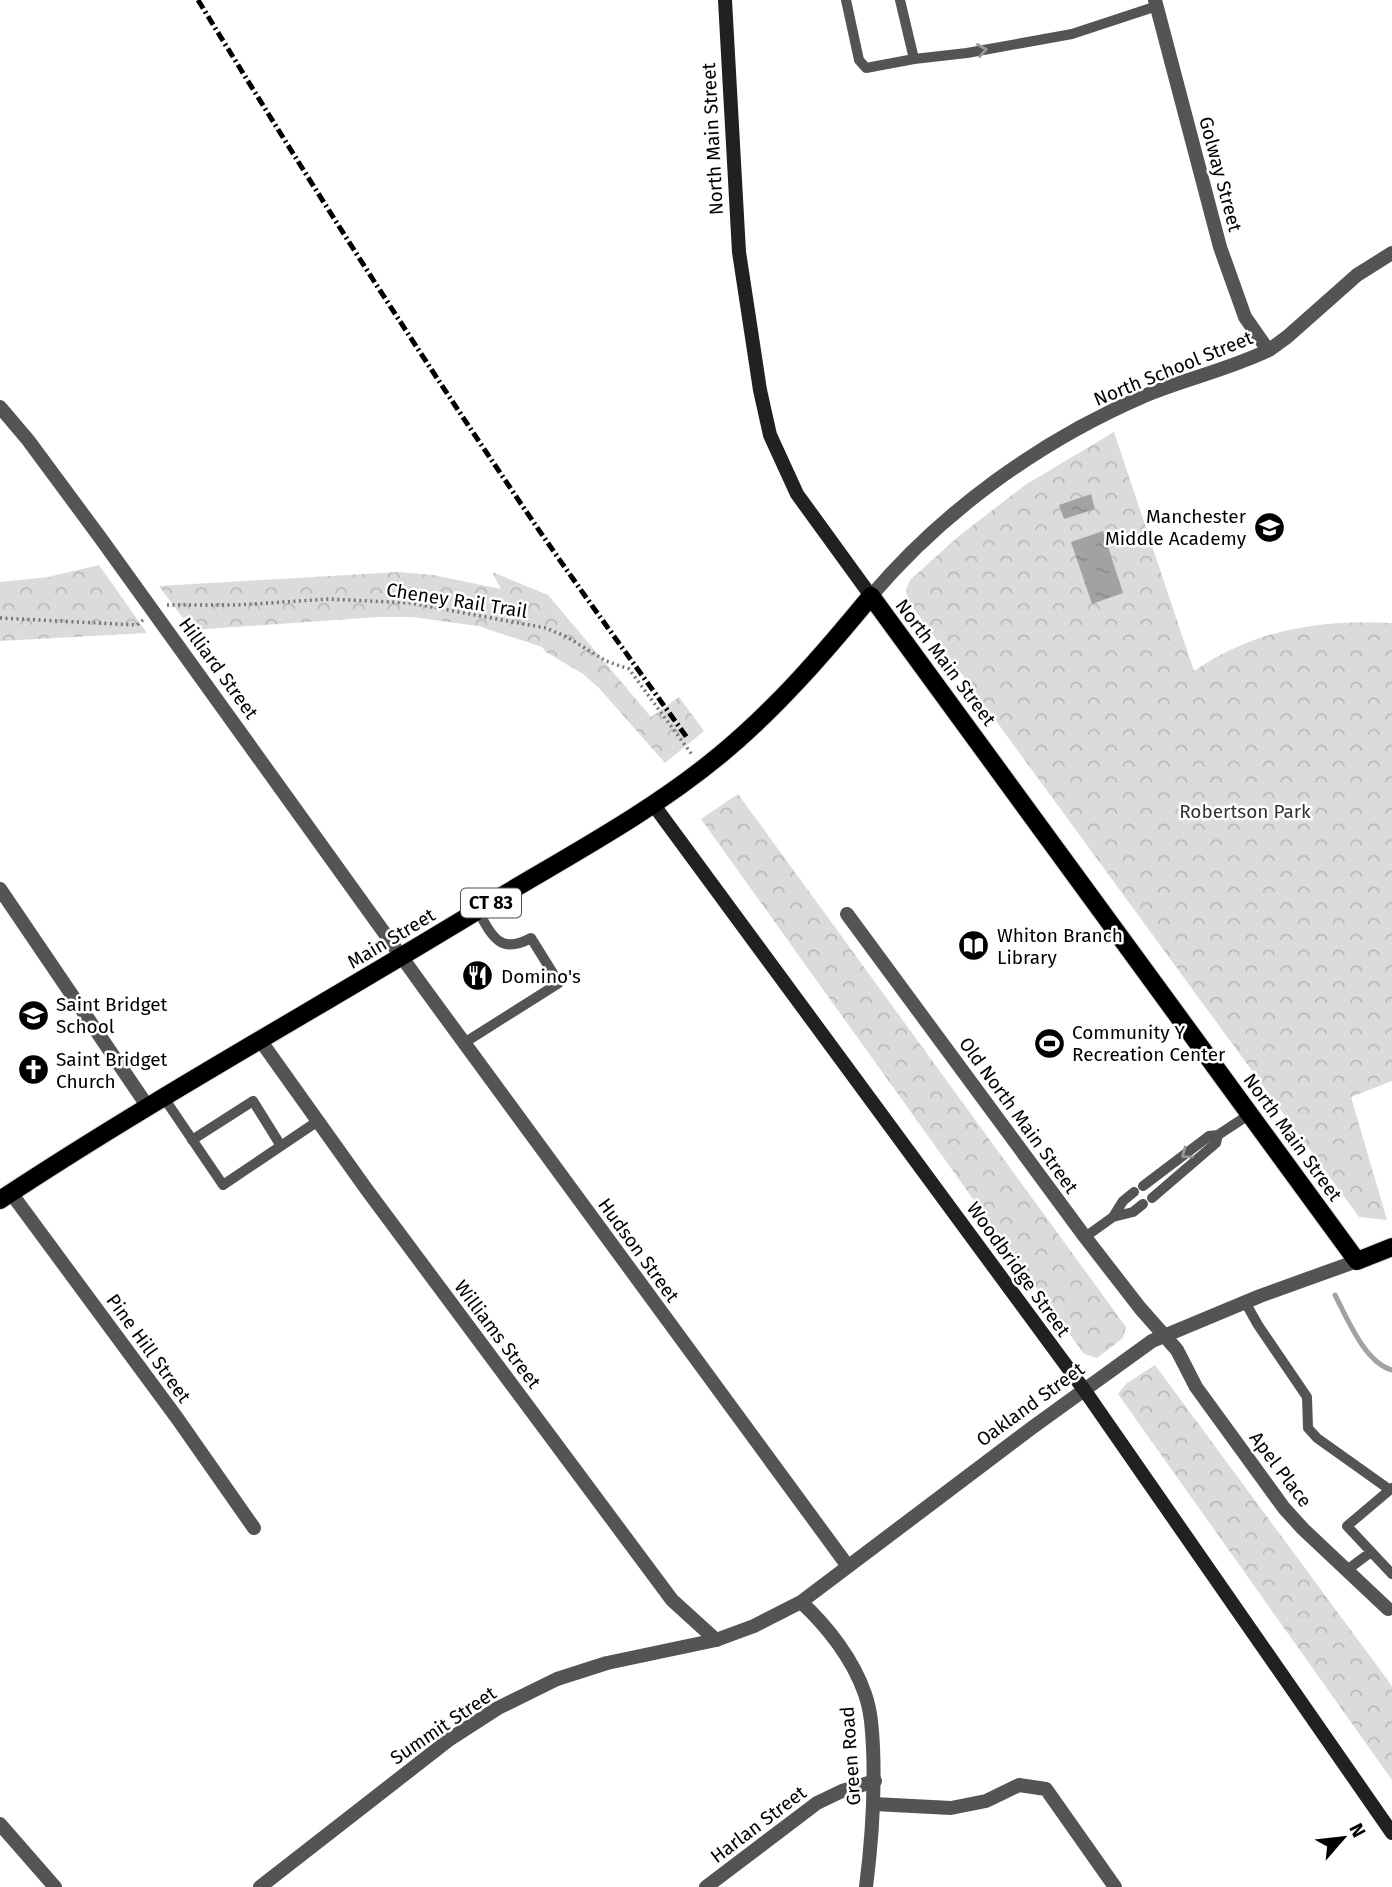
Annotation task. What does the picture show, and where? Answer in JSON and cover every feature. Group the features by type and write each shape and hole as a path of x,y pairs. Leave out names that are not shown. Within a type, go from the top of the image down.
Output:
{"main road":[{"name":"North Main Street","path":"724,0 739,252 760,390 770,435 797,494 1357,1261"},
{"name":"Main Street","path":"5,1197 156,1102 653,804 708,765 747,732 816,660 871,596"},
{"name":"Woodbridge Street","path":"653,804 1086,1391 1392,1833"},
{"name":"Oakland Street","path":"1357,1261 1392,1247"}],"street":[{"name":"Golway Street","path":"1156,3 1220,247 1245,317 1268,350"},
{"name":"North School Street","path":"871,596 904,560 946,521 999,479 1048,446 1144,396 1268,350 1287,337 1357,275 1392,253"},
{"name":"Hilliard Street","path":"0,407 28,440 99,536 401,956"},
{"path":"0,889 156,1102"},
{"name":"Old North Main Street","path":"847,914 1084,1237 1165,1335"},
{"name":"Hudson Street","path":"401,956 847,1565"},
{"name":"Williams Street","path":"260,1040 672,1600 716,1640"},
{"name":"Pine Hill Street","path":"5,1197 177,1418 254,1528"},
{"name":"Oakland Street","path":"716,1640 754,1626 801,1601 1141,1348 1165,1335 1245,1302 1357,1261"},
{"name":"Apel Place","path":"1165,1335 1177,1350 1200,1393 1284,1508 1390,1611"},
{"name":"Green Road","path":"801,1601 820,1620 854,1668 865,1694 871,1722 875,1782 866,1887"},
{"name":"Summit Street","path":"260,1887 450,1739 498,1708 557,1679 607,1663 716,1640"},
{"name":"Harlan Street","path":"706,1887 817,1803 842,1791 875,1782"},
{"path":"874,1804 951,1808 986,1801 1019,1784 1046,1789 1115,1887"},
{"path":"0,1824 55,1887"}],"lane":[{"path":"846,0 859,60 866,68 1072,34 1156,3"},
{"path":"900,0 914,59"},
{"path":"464,1043 559,983 531,938 519,945 506,945 494,939 478,911"},
{"path":"192,1140 253,1101 281,1146"},
{"path":"156,1102 192,1140 223,1185 318,1121"},
{"path":"1113,1217 1123,1200 1209,1136 1218,1135 1250,1114"},
{"path":"1084,1237 1113,1217 1133,1212 1216,1143 1218,1135"},
{"path":"1245,1302 1307,1397 1308,1428 1317,1438 1391,1489 1347,1526 1392,1574"},
{"path":"1347,1570 1371,1552"}],"path":[{"name":"Cheney Rail Trail","path":"169,604 238,605 330,599 410,603 545,628 574,641 606,661 629,669 689,750"},
{"path":"0,618 137,625 144,620"}],"green space":[{"name":"Robertson Park","path":"1114,432 1194,671 1240,646 1288,630 1339,623 1392,623 1392,1081 1351,1097 1387,1220 1359,1217 909,602 906,590 910,580 959,536 1025,485"},
{"path":"99,565 147,633 0,641 0,582 48,577"},
{"path":"398,572 433,575 501,589 492,572 548,595 651,717 679,697 704,731 665,763 598,687 583,674 542,647 478,626 412,617 378,617 192,630 159,586"},
{"path":"738,794 1126,1327 1123,1338 1097,1358 1084,1354 701,819"},
{"path":"1155,1365 1392,1686 1392,1780 1118,1394 1127,1383"}],"water":[{"path":"1091,494 1095,509 1064,519 1059,505"},
{"path":"1103,531 1123,593 1092,604 1071,542"}],"waterway":[{"path":"1335,1295 1365,1349 1373,1359 1392,1370"}],"railway":[{"path":"198,0 467,424 551,548 688,739"}],"place":[{"name":"Manchester Middle Academy","path":"1269,527"},
{"name":"Whiton Branch Library","path":"974,946"},
{"name":"Domino's","path":"478,976"},
{"name":"Saint Bridget School","path":"33,1015"},
{"name":"Community Y Recreation Center","path":"1049,1043"},
{"name":"Saint Bridget Church","path":"33,1070"}]}
